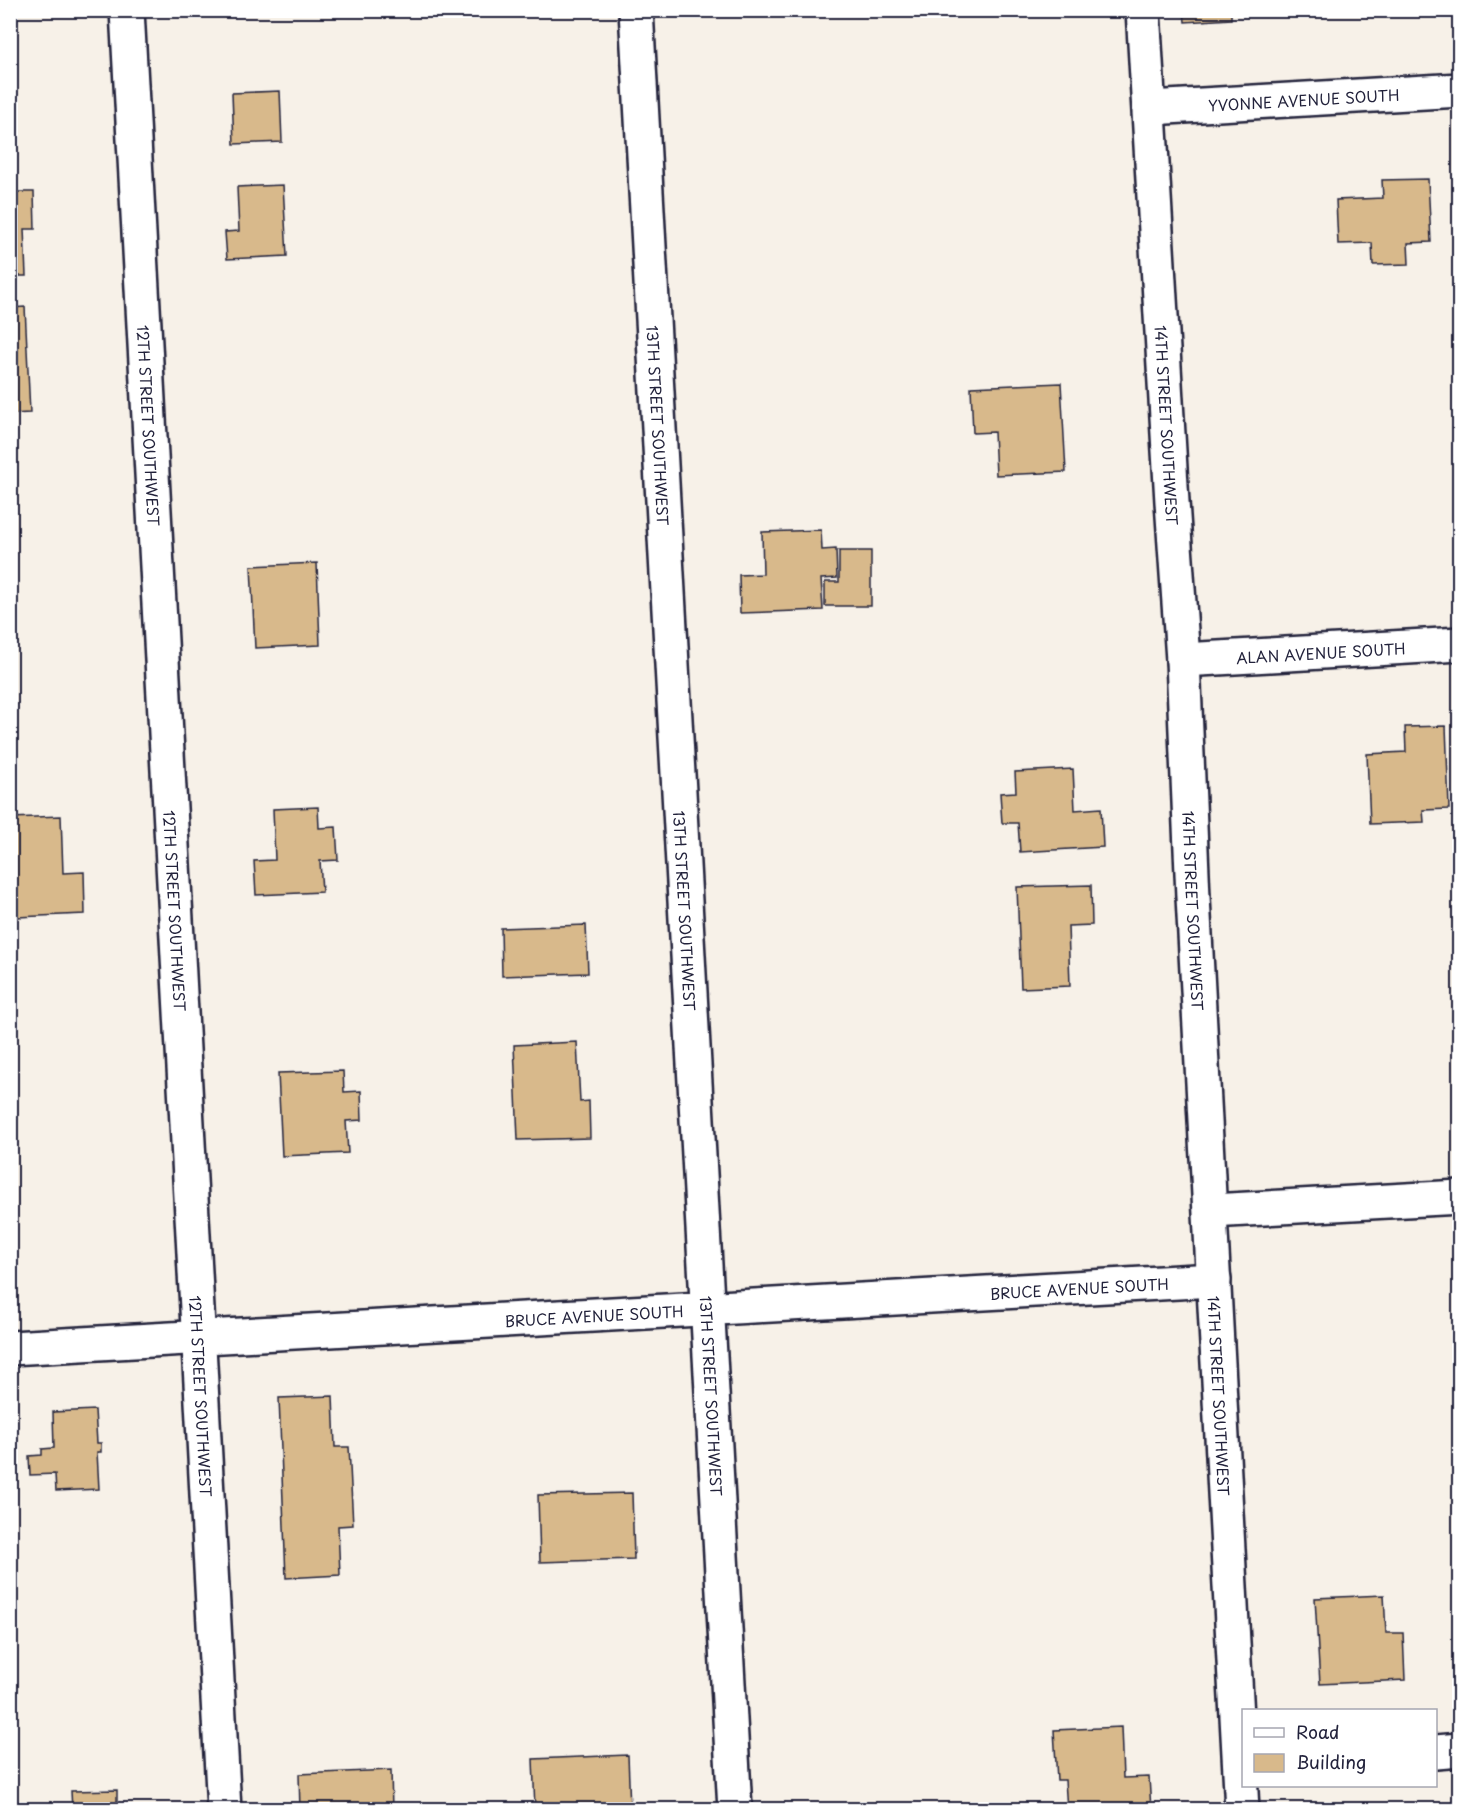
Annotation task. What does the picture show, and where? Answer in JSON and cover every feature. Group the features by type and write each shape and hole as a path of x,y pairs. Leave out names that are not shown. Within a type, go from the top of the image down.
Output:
{"street":[{"name":"12TH STREET SOUTHWEST","path":"127,10 224,1809"},
{"name":"13TH STREET SOUTHWEST","path":"636,10 735,1809"},
{"name":"14TH STREET SOUTHWEST","path":"1143,10 1183,660 1193,897 1242,1809"},
{"name":"YVONNE AVENUE SOUTH","path":"1150,108 1460,90"},
{"name":"ALAN AVENUE SOUTH","path":"1183,660 1460,644"},
{"path":"1211,1211 1460,1197"},
{"name":"BRUCE AVENUE SOUTH","path":"10,1348 1214,1280"},
{"path":"1437,1752 1460,1750"}],"building":[{"path":"1184,10 1231,10 1231,19 1185,22"},
{"path":"280,91 282,142 234,144 232,93"},
{"path":"1458,174 1460,174 1460,246 1456,246"},
{"path":"1428,179 1431,242 1408,243 1409,264 1373,265 1372,243 1338,244 1336,200 1383,198 1382,180"},
{"path":"283,185 287,256 227,259 225,232 239,231 237,187"},
{"path":"10,192 34,192 35,229 24,229 26,276 10,276"},
{"path":"25,307 30,413 10,414 10,308"},
{"path":"1061,383 1066,472 996,475 994,432 973,433 971,387"},
{"path":"821,530 822,550 836,549 837,578 821,579 823,610 740,613 739,575 763,574 762,532"},
{"path":"839,551 871,551 871,606 825,606 825,582 839,582"},
{"path":"317,563 320,645 255,648 251,566"},
{"path":"1446,726 1449,809 1423,810 1424,822 1370,824 1367,754 1406,752 1405,727"},
{"path":"1073,769 1075,810 1101,808 1103,847 1020,852 1018,823 1002,823 1000,793 1016,792 1015,772"},
{"path":"318,807 319,828 336,827 338,860 320,861 322,892 256,895 254,861 275,860 273,809"},
{"path":"61,816 63,873 84,872 85,914 17,917 15,881 10,881 10,851 13,851 11,818"},
{"path":"1091,885 1092,925 1068,926 1070,986 1021,988 1017,887"},
{"path":"586,925 588,973 502,976 501,928"},
{"path":"577,1042 580,1102 589,1101 590,1138 518,1140 514,1045"},
{"path":"343,1071 344,1092 361,1091 362,1120 346,1121 348,1153 282,1156 278,1073"},
{"path":"333,1396 335,1447 349,1447 353,1525 338,1526 340,1575 286,1578 279,1398"},
{"path":"95,1410 97,1443 101,1443 101,1452 97,1452 99,1489 56,1491 55,1474 30,1475 29,1456 42,1455 42,1449 54,1448 53,1412"},
{"path":"632,1493 634,1559 540,1562 538,1495"},
{"path":"1384,1595 1386,1633 1403,1633 1405,1680 1320,1684 1315,1598"},
{"path":"1121,1727 1123,1778 1149,1777 1151,1810 1067,1810 1065,1780 1057,1780 1054,1730"},
{"path":"628,1755 630,1810 535,1810 533,1759"},
{"path":"391,1770 392,1810 300,1810 299,1774"},
{"path":"117,1790 117,1810 72,1810 71,1791"}]}
